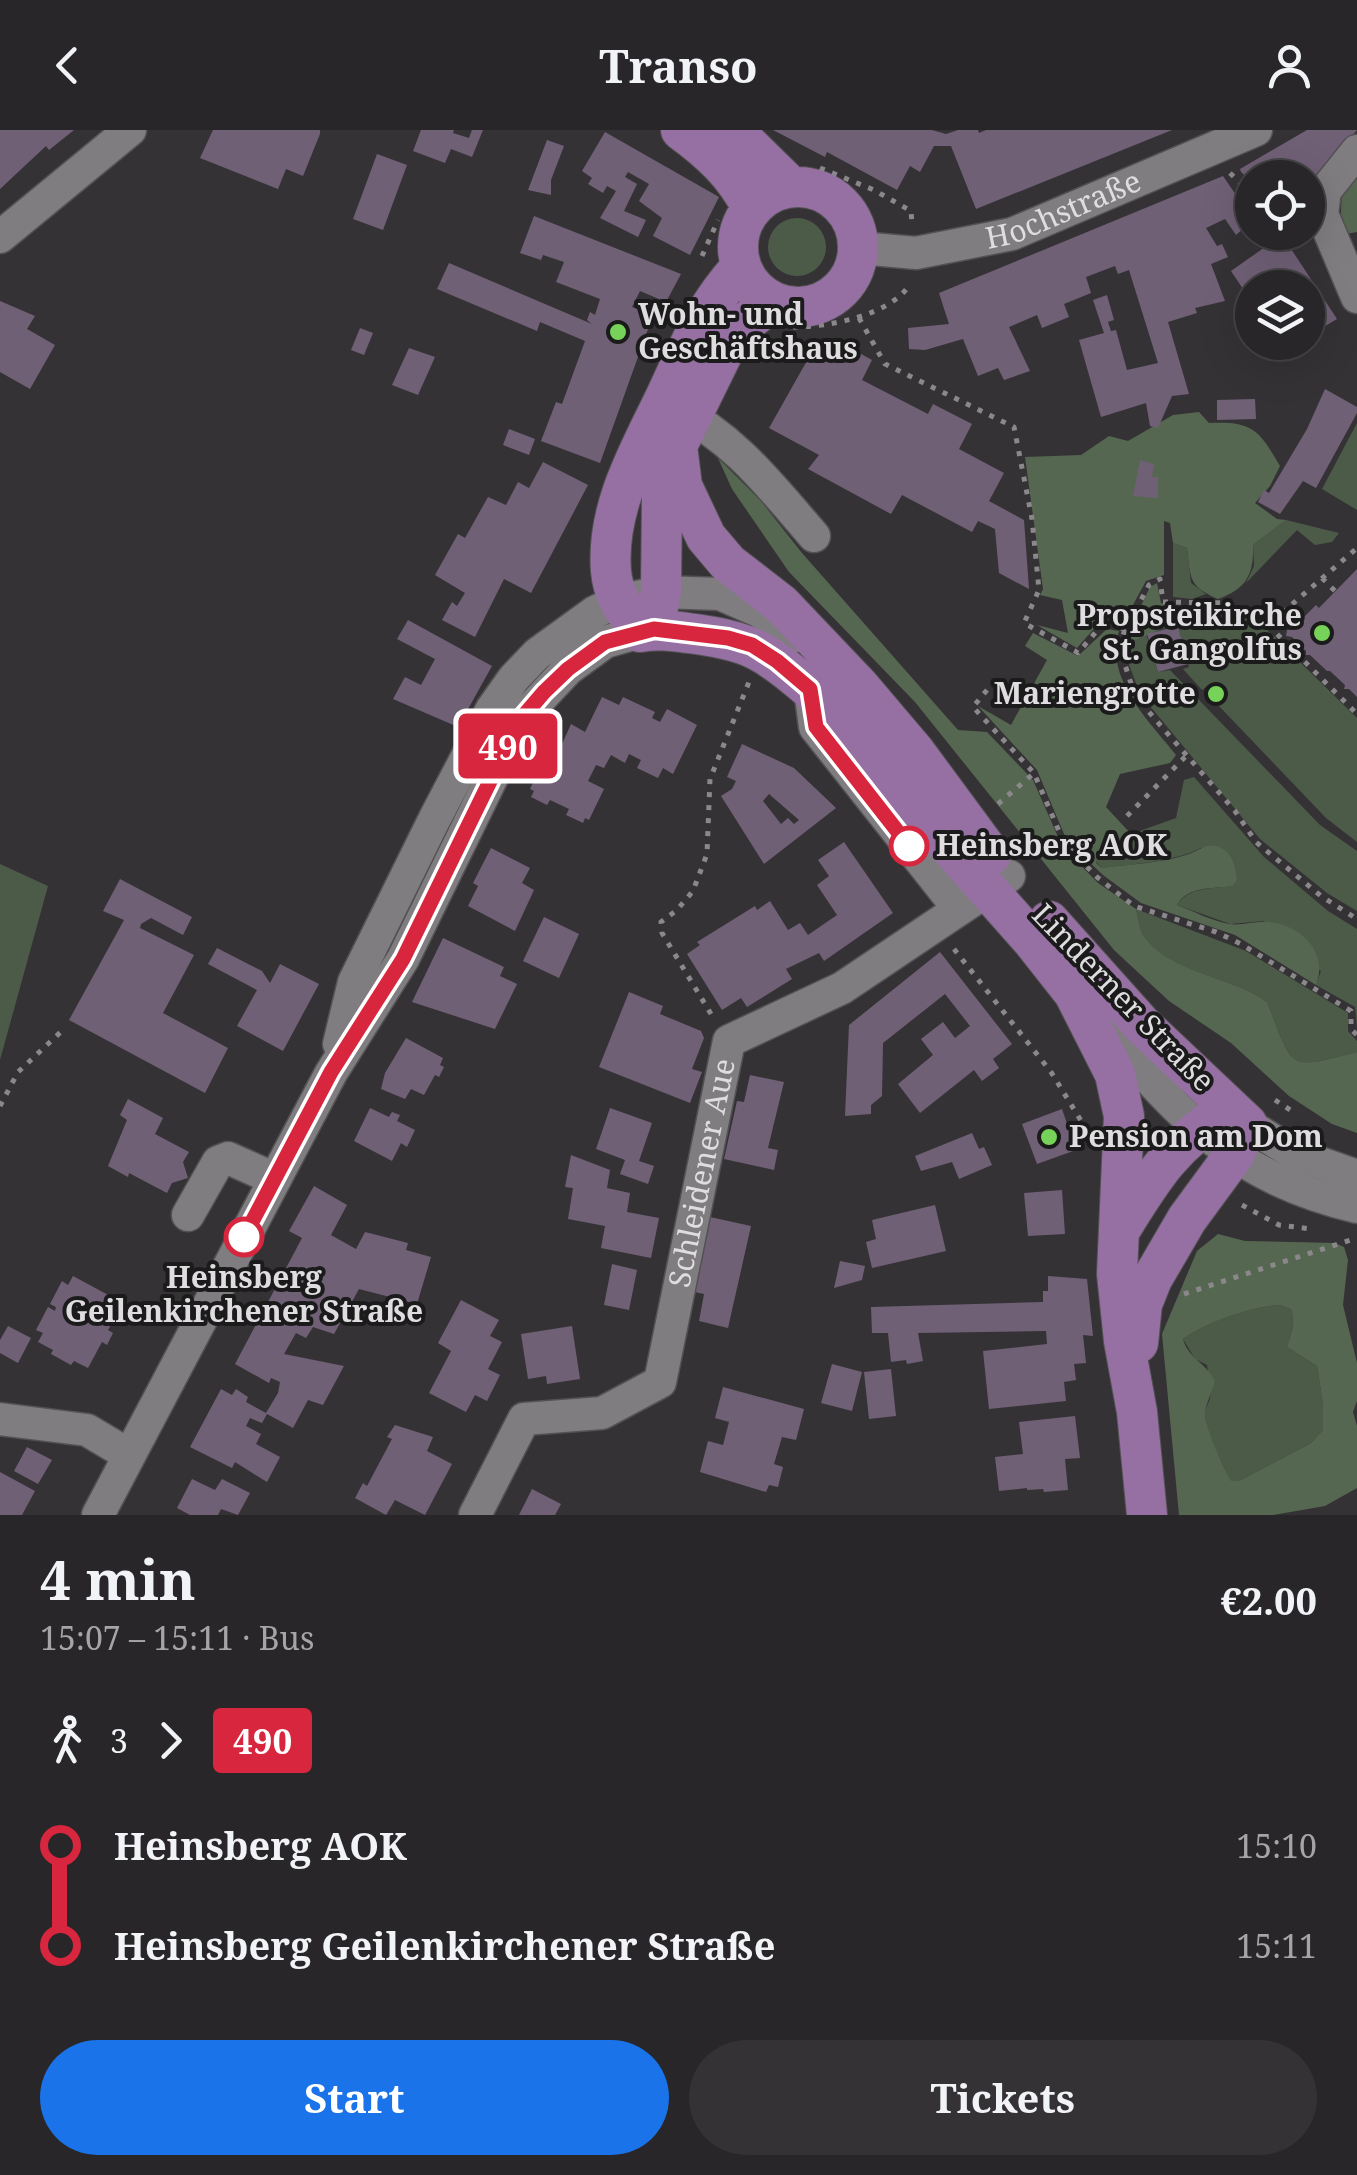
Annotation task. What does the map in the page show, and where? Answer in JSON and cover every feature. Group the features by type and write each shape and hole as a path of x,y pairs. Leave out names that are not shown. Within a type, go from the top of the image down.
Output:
{"main road":[{"path":"681,130 720,162 752,208"},
{"path":"643,613 610,566 621,491 677,421 732,334 795,308 820,304 840,292 854,272 860,248 857,230 837,200 733,130"},
{"path":"779,314 758,293 741,267 739,233 752,208 801,176"},
{"path":"741,267 716,294 699,321 677,421 682,486 706,537 728,563 781,604 860,686 915,752 984,818"},
{"name":"Linderner Straße","path":"643,613 752,645 810,689 973,900 1074,992 1115,1074 1124,1116 1117,1274 1147,1515"},
{"name":"Linderner Straße","path":"973,900 984,818"},
{"name":"Linderner Straße","path":"973,900 1142,1025 1226,1129"},
{"name":"Linderner Straße","path":"1137,1412 1142,1304 1187,1219 1211,1188 1226,1129"},
{"name":"Linderner Straße","path":"1118,1234 1168,1157 1226,1129"}],"street":[{"path":"0,237 130,130"},
{"name":"Hochstraße","path":"860,248 916,253 1012,234 1256,130"},
{"path":"1357,151 1325,191 1322,214 1357,296"},
{"path":"677,421 717,432 739,451 814,536"},
{"name":"Linderner Straße","path":"643,613 720,594 759,612 792,637 904,764 984,818"},
{"path":"98,1515 331,1072 354,982 492,709 514,678 560,634 643,613"},
{"name":"Schleidener Aue","path":"475,1515 524,1419 602,1413 660,1382 728,1041 842,988 973,900"},
{"name":"Linderner Straße","path":"1074,992 1226,1129"},
{"path":"1226,1129 1357,1176"},
{"path":"1226,1129 1272,1178 1321,1198 1347,1220"},
{"path":"188,1215 218,1162 228,1158 275,1178"},
{"path":"0,1419 87,1430 129,1455"}],"path":[{"path":"779,314 812,327 859,318 904,292 912,280 916,253 910,211 874,190 801,176"},
{"path":"1232,176 1235,179"},
{"path":"859,318 885,364 1014,427 1032,518 1038,590 1024,624 1078,652 1106,620 1126,630"},
{"path":"1268,625 1357,548"},
{"path":"1322,578 1335,591"},
{"path":"1357,714 1268,625 1231,603 1163,602 1160,579 1149,584 1118,646 1135,696 1235,811 1256,842 1321,896 1357,919"},
{"path":"737,670 758,690"},
{"path":"728,1041 662,933 661,922 693,890 707,854 710,779 750,680"},
{"path":"987,690 973,707 1034,773 1064,843 1097,877 1134,906 1216,932 1351,1011 1351,1028 1357,1035"},
{"path":"1127,816 1186,758"},
{"path":"984,818 1034,773"},
{"path":"973,900 1050,1072 1085,1132 1124,1135"},
{"path":"0,1106 18,1072 65,1028"},
{"path":"1211,1188 1279,1225 1318,1230"},
{"path":"1142,1304 1169,1299 1357,1236 1347,1220"}],"green space":[{"path":"1357,168 1357,232 1340,235 1342,185"},
{"path":"797,218 818,226 826,247 818,268 797,276 776,268 768,247 776,226"},
{"path":"1199,412 1209,423 1236,424 1253,430 1280,466 1255,503 1277,519 1286,520 1253,545 1250,573 1242,585 1218,599 1201,590 1191,574 1187,548 1173,543 1170,523 1164,521 1164,575 1146,581 1122,625 1105,616 1077,648 1037,625 1068,633 1062,600 1040,595 1043,589 1025,457 1081,455 1109,436 1128,441 1173,415"},
{"path":"1357,423 1357,510 1322,489"},
{"path":"718,458 761,501 958,730 987,732 1033,780 1062,846 1098,883 1136,909 1142,933 1153,946 1183,966 1267,1002 1282,1041 1295,1059 1316,1062 1357,1052 1357,1133 1332,1124 1289,1096 1231,1043 1169,1001 1114,950 915,702 789,572 732,489"},
{"path":"1286,520 1339,533 1332,542 1315,545 1297,530 1246,583 1254,566 1253,545"},
{"path":"1173,543 1187,548 1191,583 1206,594 1192,599 1173,597"},
{"path":"1157,583 1161,603 1167,604 1167,627 1125,644 1150,587"},
{"path":"1229,609 1264,627 1357,718 1357,842 1326,818 1218,705 1223,699 1210,684 1202,690 1183,669 1189,667 1174,611"},
{"path":"1107,629 1119,631 1118,665 1131,698 1176,755 1170,763 1120,774 1106,807 1131,834 1099,851 1096,863 1102,868 1169,859 1207,846 1224,850 1235,870 1237,880 1232,886 1194,891 1177,905 1229,924 1268,922 1291,928 1315,952 1319,962 1316,985 1235,935 1141,903 1103,875 1067,841 1037,770 978,706 1011,725 1047,660 1025,646 1033,633 1078,656"},
{"path":"1146,634 1158,672 1170,670 1320,825 1357,851 1357,911 1327,893 1260,839 1140,694 1125,644"},
{"path":"1194,777 1264,857 1328,911 1357,929 1357,1028 1355,1007 1316,985 1321,971 1264,921 1230,924 1177,905 1194,892 1231,886 1201,848 1139,864 1102,868 1096,862 1099,851 1123,837 1176,818 1184,780"},
{"path":"0,864 48,886 0,1060"},
{"path":"1136,909 1246,951 1348,1013 1348,1031 1357,1041 1357,1052 1316,1062 1295,1059 1282,1041 1267,1002 1166,957 1142,933"},
{"path":"1218,1234 1245,1241 1335,1243 1344,1247 1348,1260 1343,1305 1357,1363 1357,1401 1353,1412 1357,1426 1357,1488 1325,1506 1273,1515 1179,1515 1162,1334 1197,1251","holes":["1281,1305 1292,1310 1293,1327 1287,1347 1317,1366 1323,1430 1311,1443 1239,1481 1232,1481 1206,1419 1215,1381 1183,1339 1244,1312"]},
{"path":"1281,1305 1292,1310 1293,1327 1287,1347 1317,1366 1323,1430 1311,1443 1239,1481 1232,1481 1206,1419 1210,1394 1207,1365 1195,1359 1183,1339 1230,1316"}],"building":[{"path":"0,130 74,130 49,150 46,146 0,189"},
{"path":"213,130 320,130 320,134 303,176 286,169 278,189 200,158"},
{"path":"421,130 454,130 453,133 469,138 472,130 483,130 472,157 451,149 445,163 413,151"},
{"path":"773,130 932,130 946,134 958,130 1172,130 976,209 951,146 934,146 920,172 910,166 897,190 827,152 825,157"},
{"path":"1307,130 1357,130 1325,167 1325,160 1255,160"},
{"path":"605,132 719,197 690,255 653,236 662,218 639,201 649,184 628,172 625,177 637,184 624,211 646,220 638,237 600,218 616,191 607,186 603,193 588,184 592,178 582,171"},
{"path":"547,140 564,146 551,180 551,195 528,190"},
{"path":"377,154 407,165 383,230 353,219"},
{"path":"1223,176 1235,194 1235,234 1225,219 1206,228 1217,246 1222,244 1228,257 1211,264 1225,301 1195,308 1197,313 1168,322 1189,394 1172,396 1158,428 1150,426 1146,403 1101,417 1079,340 1104,333 1093,300 1107,295 1114,320 1108,322 1111,331 1116,330 1127,370 1158,363 1129,270 1118,274 1115,266 1086,277 1091,293 1064,304 1069,317 1042,328 1037,315 1009,327 1030,371 1004,380 998,368 978,376 963,339 925,350 909,349 908,328 949,324 939,293"},
{"path":"534,216 681,274 666,302 640,291 632,307 653,315 600,463 541,441 556,402 562,404 585,341 540,322 537,331 437,289 449,263 592,324 587,320 590,312 595,315 600,299 556,282 564,262 520,253"},
{"path":"1261,250 1292,250 1305,270 1235,270 1235,277 1231,271"},
{"path":"0,301 35,316 27,329 55,345 30,389 0,372"},
{"path":"1325,301 1337,319 1325,326"},
{"path":"360,328 373,333 364,355 351,350"},
{"path":"817,343 836,353 841,343 872,360 862,380 928,414 933,404 972,424 959,449 1004,473 989,501 1024,520 1029,589 999,573 995,529 978,521 972,532 902,495 891,514 808,469 819,455 769,428"},
{"path":"409,348 435,357 418,395 392,385"},
{"path":"1325,389 1357,407 1357,413 1316,488 1303,481 1280,514 1258,502 1264,490 1269,493 1307,429"},
{"path":"1255,399 1256,419 1217,420 1217,400"},
{"path":"509,429 535,439 529,455 503,445"},
{"path":"1140,460 1154,464 1152,477 1158,477 1158,498 1133,496"},
{"path":"543,462 588,485 531,593 504,579 475,637 442,620 452,602 457,606 465,593 435,575 458,534 465,538 488,497 506,505 518,482 529,488"},
{"name":"Propsteikirche St. Gangolfus","path":"1357,569 1357,697 1306,655 1292,637 1286,636 1287,630 1316,605 1319,608"},
{"path":"408,620 492,666 458,727 393,699 405,677 421,685 435,659 397,639"},
{"path":"1178,626 1188,664 1158,672 1147,634"},
{"path":"602,697 619,705 623,697 655,712 652,718 660,722 667,709 697,725 673,774 663,768 658,778 637,768 641,760 629,754 625,763 611,755 604,768 596,765 588,781 604,789 589,820 585,818 583,823 566,815 569,809 531,797 534,791 530,789 544,759 553,764 571,724 585,732"},
{"path":"742,744 794,768 836,808 764,864 721,796 736,781 727,777","holes":["769,794 799,820 794,824 788,818 781,824 763,801"]},
{"path":"844,842 893,913 824,961 819,953 786,969 792,979 747,1007 741,998 722,1010 687,954 700,945 697,942 770,901 788,930 800,923 808,935 837,915 817,885 829,876 818,860"},
{"path":"491,848 530,868 522,883 534,890 515,931 468,906 478,886 473,883"},
{"path":"120,879 192,917 183,935 151,918 140,928 194,955 163,1013 228,1048 205,1093 69,1020 124,920 103,911"},
{"path":"544,917 579,934 559,978 523,961"},
{"path":"443,938 504,967 500,976 517,984 495,1029 412,1002"},
{"path":"217,948 262,971 270,983 280,964 319,984 283,1051 237,1026 257,990 208,964"},
{"path":"940,952 1012,1044 993,1059 999,1068 982,1081 974,1070 920,1113 898,1084 933,1055 921,1039 943,1022 955,1038 970,1026 945,994 883,1043 882,1096 871,1105 871,1114 845,1116 849,1025"},
{"path":"629,992 663,1006 660,1014 701,1031 704,1038 692,1069 702,1072 690,1103 599,1067"},
{"path":"406,1038 443,1058 440,1065 444,1067 424,1095 411,1089 405,1099 381,1089 385,1073"},
{"path":"750,1075 784,1082 768,1148 778,1150 774,1170 724,1159 737,1101 744,1102"},
{"path":"128,1099 163,1118 155,1134 189,1152 183,1162 188,1178 172,1183 167,1193 108,1166 127,1120 120,1115"},
{"path":"370,1108 389,1117 392,1112 400,1115 397,1121 415,1130 407,1147 401,1143 392,1161 354,1141"},
{"path":"610,1108 652,1123 639,1161 654,1166 648,1184 620,1174 625,1160 596,1149"},
{"name":"Pension am Dom","path":"1062,1109 1076,1150 1037,1164 1022,1124"},
{"path":"972,1133 992,1165 959,1179 952,1162 921,1171 915,1156"},
{"path":"571,1155 610,1170 607,1188 630,1193 627,1212 659,1218 651,1258 601,1248 605,1226 568,1219 573,1188 565,1187"},
{"path":"314,1186 347,1205 331,1235 356,1249 365,1232 408,1243 406,1250 431,1257 417,1304 359,1289 334,1334 313,1327 306,1338 296,1333 284,1354 344,1366 323,1405 308,1400 293,1428 267,1414 262,1423 250,1418 246,1426 261,1434 256,1444 280,1457 267,1482 235,1462 232,1468 190,1447 221,1389 232,1395 236,1389 248,1397 246,1402 266,1413 278,1393 280,1382 271,1378 269,1383 235,1364 302,1238 289,1231"},
{"path":"1062,1190 1065,1234 1028,1236 1024,1193"},
{"path":"935,1205 946,1251 872,1268 866,1242 876,1239 872,1220"},
{"path":"710,1217 751,1226 728,1328 699,1321 704,1294 690,1291 697,1277"},
{"path":"840,1261 865,1266 862,1280 834,1288"},
{"path":"612,1264 637,1270 629,1310 604,1305"},
{"path":"73,1276 123,1303 108,1330 113,1333 107,1345 102,1342 88,1368 74,1361 71,1365 51,1354 53,1350 38,1342 43,1333 36,1330 48,1307 55,1311 56,1307 50,1304 62,1281 68,1285"},
{"path":"1048,1276 1087,1279 1093,1336 1083,1335 1086,1363 1074,1364 1076,1380 1064,1382 1066,1401 989,1409 983,1351 1047,1344 1046,1331 918,1333 923,1361 907,1364 906,1360 891,1362 888,1333 872,1333 871,1307 1043,1302"},
{"path":"461,1300 499,1320 490,1336 502,1342 488,1369 500,1375 487,1401 475,1395 466,1412 429,1393 451,1351 438,1343"},
{"path":"8,1326 31,1338 18,1363 0,1353 0,1340"},
{"path":"572,1326 580,1379 547,1384 546,1376 528,1379 521,1334"},
{"path":"832,1364 862,1372 852,1411 821,1403"},
{"path":"891,1369 896,1416 869,1419 864,1372"},
{"path":"723,1387 804,1409 796,1440 782,1437 774,1464 783,1467 778,1487 769,1485 766,1492 700,1472 708,1441 723,1445 729,1422 715,1418"},
{"path":"1075,1416 1080,1458 1065,1459 1068,1490 999,1491 995,1457 1023,1454 1019,1422"},
{"path":"395,1425 433,1437 427,1451 452,1464 425,1515 395,1500 386,1515 355,1498 363,1483 367,1486 392,1439 387,1437"},
{"path":"27,1447 52,1460 38,1484 14,1471"},
{"path":"0,1472 35,1491 22,1515 0,1515"},
{"path":"192,1479 215,1490 222,1479 250,1493 238,1515 221,1509 218,1515 190,1515 177,1508"},
{"path":"532,1489 561,1504 555,1515 519,1515"}],"bus line":[{"name":"490","path":"244,1237 331,1072 403,959 520,720 568,669 605,642 654,629 728,638 752,645 777,661 810,689 816,727 909,846"}],"place":[{"name":"Wohn- und Geschäftshaus","path":"618,332"},
{"name":"Propsteikirche St. Gangolfus","path":"1322,633"},
{"name":"Mariengrotte","path":"1216,694"},
{"name":"Heinsberg AOK","path":"909,846"},
{"name":"Pension am Dom","path":"1049,1137"},
{"name":"Heinsberg Geilenkirchener Straße","path":"244,1237"}]}
